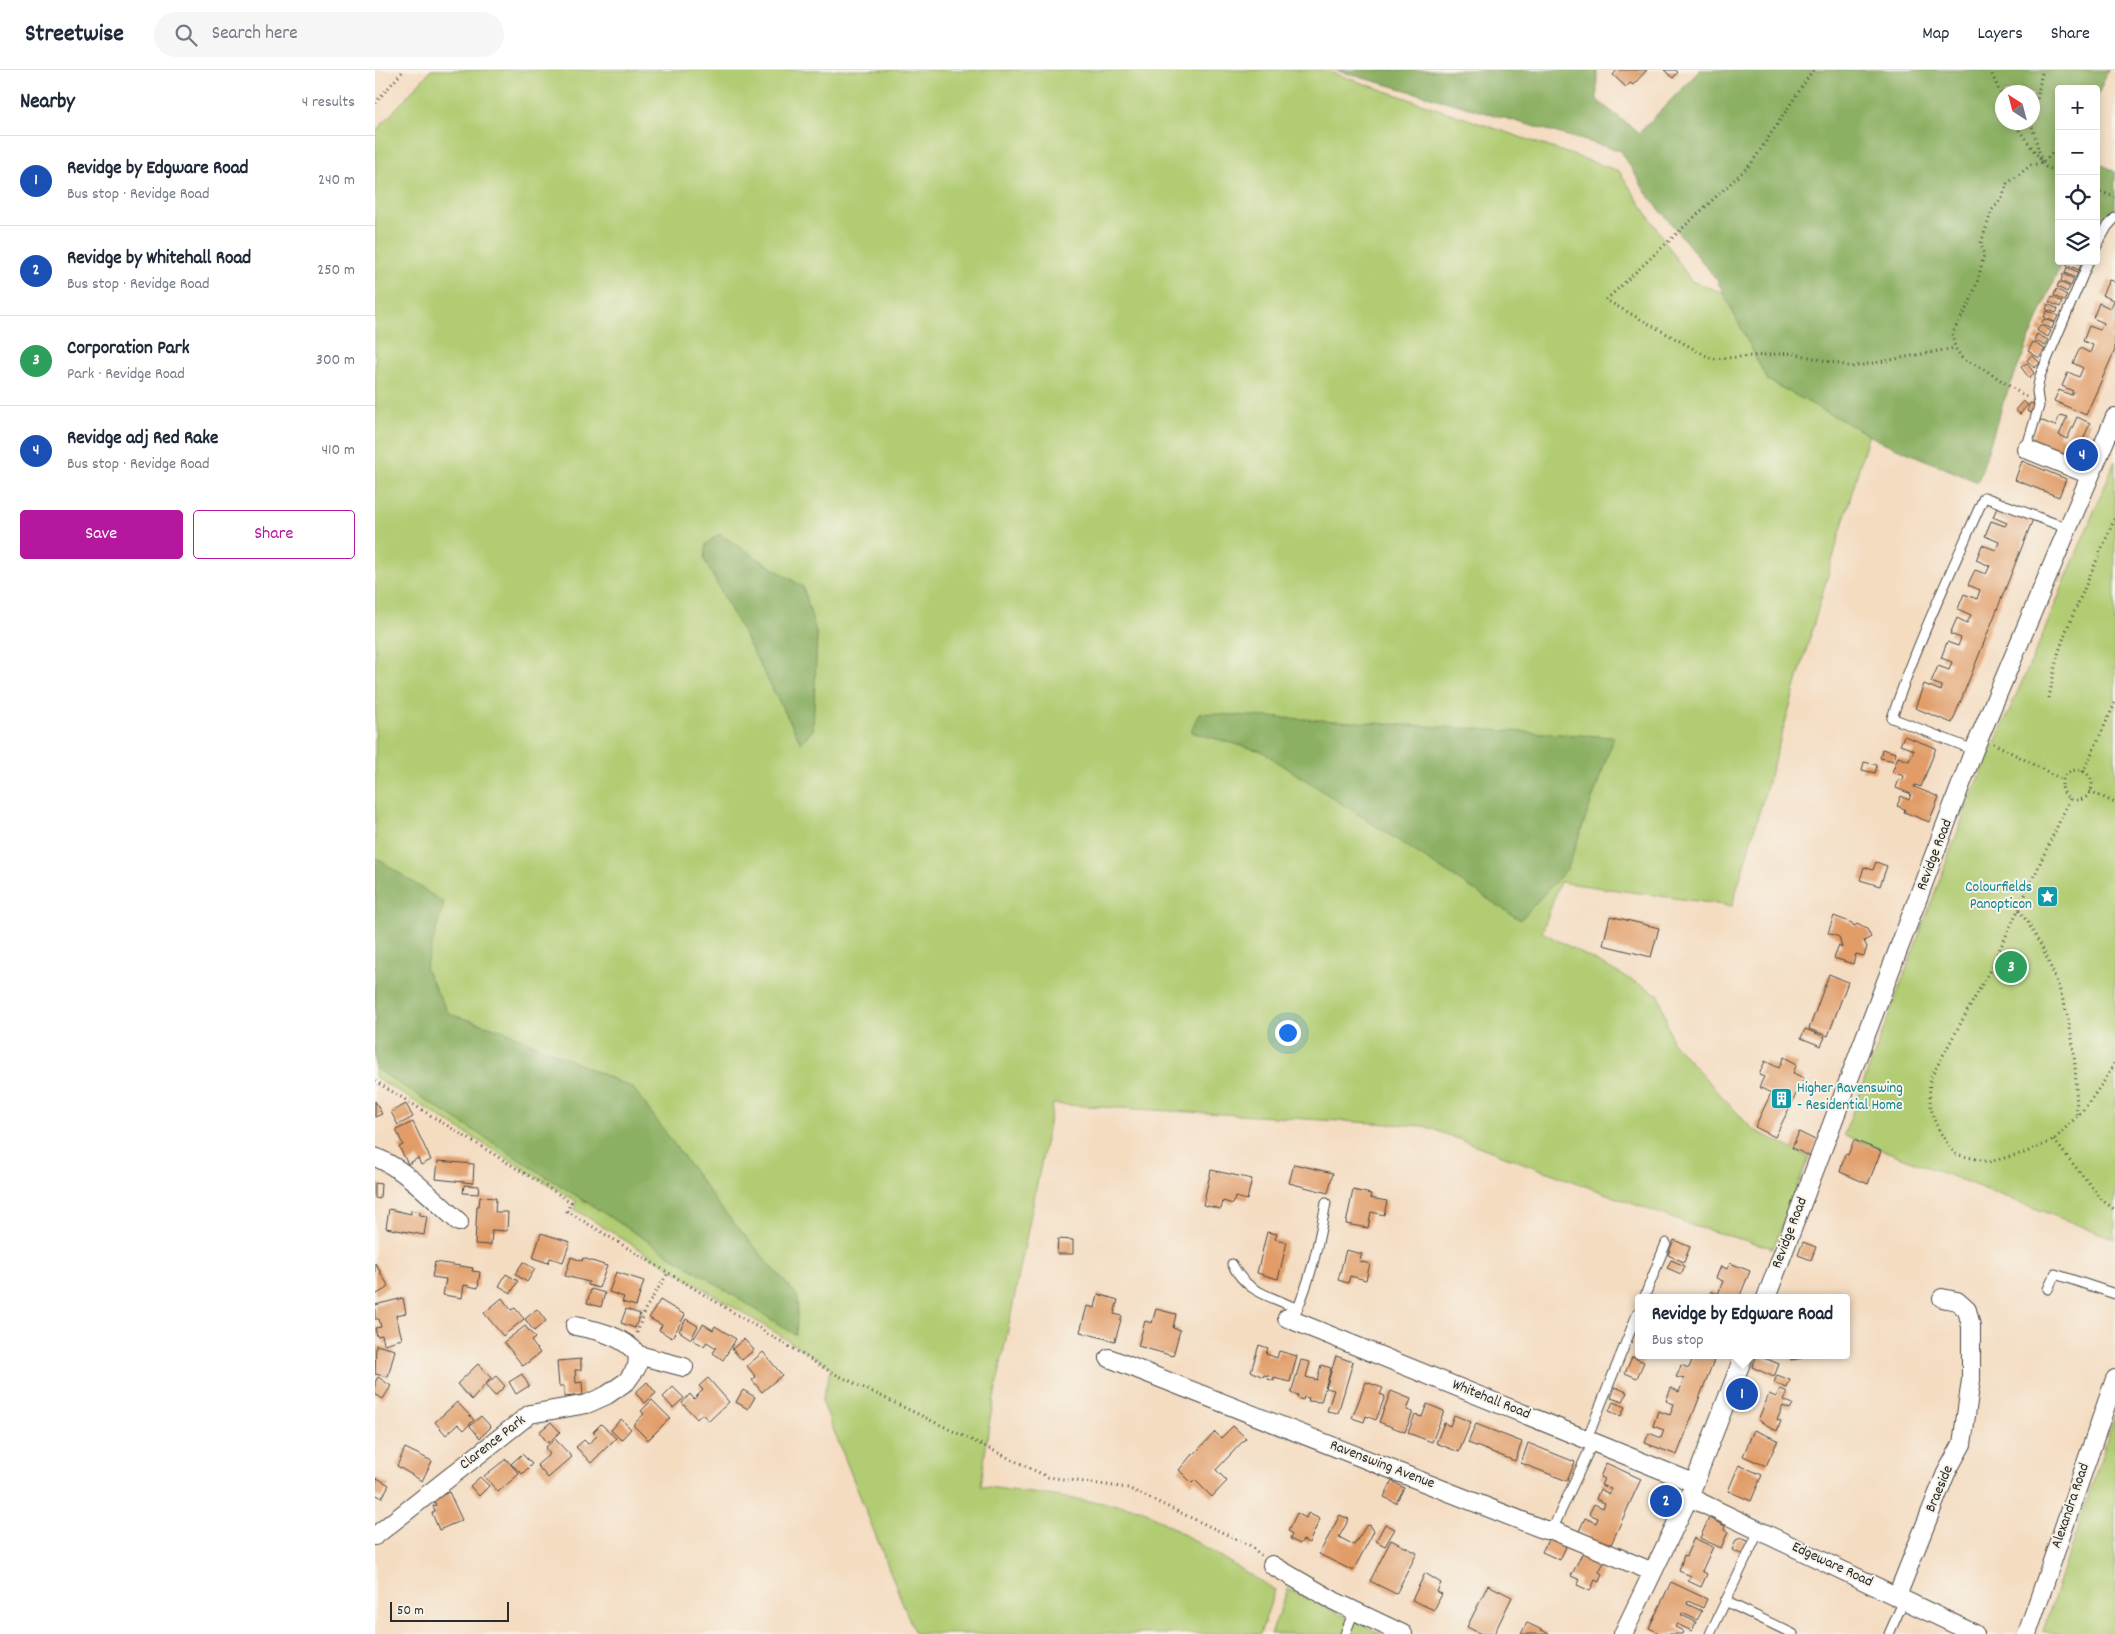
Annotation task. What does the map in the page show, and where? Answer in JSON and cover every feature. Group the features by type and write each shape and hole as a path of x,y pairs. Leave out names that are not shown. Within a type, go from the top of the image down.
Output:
{"street":[{"name":"Revidge Road","path":"1768,1294 1977,744 2115,417"},
{"path":"2026,449 2090,475"},
{"path":"375,1157 390,1163 402,1172 459,1222"},
{"name":"Braeside","path":"1900,1598 1946,1473 1962,1444 1971,1380 1971,1326 1967,1310 1957,1301 1942,1298"},
{"name":"Whitehall Road","path":"1294,1318 1590,1440 1692,1490"},
{"path":"575,1326 601,1331 635,1351 684,1367"},
{"name":"Clarence Park","path":"375,1536 530,1414 587,1404 607,1395 627,1380 637,1367 635,1351"},
{"name":"Ravenswing Avenue","path":"1109,1358 1545,1530 1552,1530 1653,1572"},
{"path":"1627,1632 1692,1490 1741,1359"},
{"name":"Alexandra Road","path":"2027,1634 2115,1379"},
{"name":"Edgeware Road","path":"1692,1490 1759,1531 1975,1634"},
{"path":"1272,1565 1354,1611 1403,1634"}],"lane":[{"path":"2100,239 2107,226 2115,218"},
{"path":"2026,449 2039,406 2037,392 2040,376 2087,265"},
{"path":"1977,744 1892,718 1910,665 1984,497 2067,528"},
{"path":"1294,1318 1303,1298 1315,1256 1326,1203"},
{"path":"1646,1294 1666,1243"},
{"path":"1232,1264 1242,1281 1258,1292 1291,1306 1294,1318"},
{"path":"2049,1289 2055,1274 2115,1294"},
{"path":"1552,1530 1590,1440 1635,1320"},
{"path":"1710,1634 1759,1531"},
{"path":"1889,1634 1900,1598"},
{"path":"1725,1601 1793,1634"},
{"path":"1345,1634 1354,1611"}],"path":[{"path":"375,102 404,70"},
{"path":"1813,70 1751,164 1606,300 1712,359 1792,354 1852,367 1955,348"},
{"path":"1990,70 1997,85"},
{"path":"2039,85 2043,70"},
{"path":"2019,130 2042,163 2055,171"},
{"path":"2033,130 2042,163"},
{"path":"2039,406 1987,371 1962,358 1955,348 1952,334 1970,302 1977,283 1984,255 1981,243 1992,210 2001,198 2007,184 2031,165 2042,163 2055,151"},
{"path":"2100,191 2115,197"},
{"path":"2049,698 2057,658 2066,631 2115,518"},
{"path":"2083,772 2115,702"},
{"path":"1977,744 2063,780"},
{"path":"2074,771 2083,772 2090,779 2090,791 2081,800 2070,799 2064,793 2063,780 2066,775 2074,771"},
{"path":"2090,791 2115,803"},
{"path":"2070,799 1991,970 1930,1079 1929,1098 1937,1128 1955,1154 1989,1162 2024,1153 2055,1140 2077,1116 2105,1080 2115,1062"},
{"path":"2019,909 2035,931 2048,959 2070,1028 2077,1116"},
{"path":"375,1081 571,1202 567,1211 831,1372 1048,1478 1128,1488 1249,1545 1272,1565"},
{"path":"2055,1140 2102,1200 2115,1210"},
{"path":"635,1351 644,1311 668,1272"}],"green space":[{"path":"431,70 1324,70 1619,171 1691,281 1892,354 1732,906 1560,882 1542,932 1659,995 1672,1042 1741,1117 1754,1130 1809,1157 1773,1248 1693,1226 1424,1126 1053,1104 989,1424 981,1486 1140,1508 1275,1590 1260,1634 915,1634 822,1401 831,1367 574,1209 576,1201 375,1077 375,132"},
{"path":"1335,70 1594,70 1597,72 1597,100 1639,133 1700,70 2108,70 2100,90 2100,85 2055,85 2055,265 2060,265 2003,403 1978,482 1880,441 1767,380 1717,280 1647,194 1621,151"},
{"path":"2100,163 2115,172 2115,211 2100,218"},
{"path":"2115,461 2115,1239 1844,1135 1970,799 2037,648"},
{"path":"719,534 803,587 817,636 813,730 801,743 704,559 706,544"},
{"path":"1199,713 1614,737 1568,868 1520,920 1261,751 1191,732"},
{"path":"375,857 444,903 425,969 449,1014 505,1031 633,1088 721,1208 798,1297 796,1335 375,1068"},
{"path":"2115,1416 2115,1634 2053,1634 2043,1631"},
{"path":"1288,1589 1382,1634 1271,1634"}],"building":[{"path":"1617,70 1647,70 1633,85 1630,83 1626,87 1613,75"},
{"path":"1664,70 1675,70 1678,72 1673,78"},
{"path":"2068,265 2081,265 2079,270"},
{"path":"2067,267 2078,272 2076,278 2065,273"},
{"path":"2063,274 2074,279 2071,286 2061,281"},
{"path":"2109,280 2115,282 2115,350 2086,415 2054,401 2059,390 2071,395 2073,391 2062,386 2068,372 2079,377 2083,368 2073,363 2080,348 2090,353 2093,345 2083,341 2089,326 2100,330 2104,323 2093,318 2099,303 2110,308 2113,300 2102,295"},
{"path":"2059,282 2070,287 2067,292 2057,287"},
{"path":"2056,289 2067,295 2064,301 2054,296"},
{"path":"2052,297 2062,302 2060,307 2049,302"},
{"path":"2048,304 2058,309 2056,313 2046,309"},
{"path":"2047,311 2058,316 2055,322 2044,317"},
{"path":"2044,319 2054,323 2052,329 2041,324"},
{"path":"2040,325 2051,331 2048,337 2037,331"},
{"path":"2037,334 2048,340 2045,346 2034,340"},
{"path":"2033,342 2045,349 2039,358 2028,351"},
{"path":"2032,355 2040,363 2034,368 2027,360"},
{"path":"2027,363 2034,373 2029,378 2021,367"},
{"path":"2023,401 2028,405 2020,414 2015,410"},
{"path":"2030,403 2036,405 2032,413 2027,411"},
{"path":"2060,415 2067,417 2059,435 2067,439 2077,417 2090,423 2075,459 2031,441 2040,420 2055,426"},
{"path":"2022,461 2066,479 2059,497 2015,480"},
{"path":"1998,505 2033,519 1952,723 1915,708 1924,684 1941,691 1942,686 1931,682 1938,666 1949,670 1952,662 1941,658 1947,642 1958,646 1961,638 1950,634 1957,618 1967,623 1971,615 1958,609 1961,601 1964,594 1977,599 1980,590 1968,585 1975,570 1986,574 1990,566 1976,560 1982,545 1996,550 1999,542 1985,536 1991,521 2005,526 2007,523 1993,517"},
{"path":"1904,736 1936,748 1921,787 1915,785 1914,787 1939,797 1929,822 1904,812 1905,809 1897,806 1901,796 1909,800 1911,794 1896,788 1899,779 1903,780 1904,776 1892,772 1898,757 1909,761 1914,750 1900,745"},
{"path":"1882,749 1896,753 1894,761 1880,758"},
{"path":"1864,762 1877,765 1875,773 1862,770"},
{"path":"1876,862 1887,866 1880,886 1860,880 1864,867 1873,870"},
{"path":"1610,916 1659,928 1651,957 1603,945"},
{"path":"1834,916 1852,923 1854,926 1857,924 1867,929 1871,937 1864,941 1867,947 1864,956 1856,954 1853,964 1834,958 1839,946 1842,948 1839,937 1828,933"},
{"path":"1829,974 1848,982 1828,1036 1809,1029"},
{"path":"1805,1029 1825,1037 1821,1046 1801,1038"},
{"name":"Higher Ravenswing - Residential Home","path":"1784,1057 1797,1064 1793,1073 1804,1078 1775,1137 1755,1127 1771,1093 1759,1087 1764,1077 1759,1075 1765,1061 1779,1068"},
{"path":"375,1101 382,1114 375,1117"},
{"path":"406,1104 413,1117 398,1125 391,1112"},
{"path":"413,1122 431,1160 421,1165 418,1158 408,1164 399,1147 403,1145 396,1130"},
{"path":"1799,1132 1817,1141 1810,1156 1792,1148"},
{"path":"1854,1140 1881,1151 1868,1184 1840,1172 1845,1154 1848,1155"},
{"path":"438,1161 474,1164 473,1183 436,1179"},
{"path":"1294,1164 1333,1173 1328,1193 1289,1183"},
{"path":"1211,1170 1252,1179 1247,1200 1235,1197 1233,1204 1223,1201 1221,1209 1203,1205"},
{"path":"375,1183 381,1184 380,1199 375,1198"},
{"path":"464,1185 479,1186 478,1194 463,1193"},
{"path":"1353,1190 1371,1194 1370,1198 1387,1201 1384,1215 1371,1212 1368,1228 1346,1224"},
{"path":"480,1197 496,1198 495,1212 508,1212 507,1231 492,1230 491,1245 475,1244 477,1206 479,1206"},
{"path":"389,1209 411,1214 411,1210 420,1212 420,1215 427,1216 424,1235 386,1228"},
{"path":"1267,1232 1277,1234 1275,1239 1287,1242 1278,1279 1257,1273"},
{"path":"541,1233 570,1242 563,1262 550,1258 548,1263 533,1258"},
{"path":"1058,1239 1073,1240 1073,1254 1057,1254"},
{"path":"1674,1240 1690,1247 1684,1262 1668,1255"},
{"path":"1803,1242 1816,1247 1811,1260 1798,1255"},
{"path":"1346,1250 1362,1254 1359,1261 1370,1264 1366,1280 1350,1276 1348,1283 1338,1280"},
{"path":"571,1257 582,1261 583,1258 607,1266 599,1288 588,1285 589,1282 565,1276"},
{"path":"1671,1260 1685,1266 1681,1274 1667,1268"},
{"path":"435,1262 473,1268 472,1271 480,1272 478,1288 464,1285 462,1298 443,1295 446,1279 432,1277"},
{"path":"523,1262 535,1269 527,1282 515,1274"},
{"path":"375,1263 389,1287 375,1295"},
{"path":"1730,1263 1750,1271 1741,1294 1718,1294 1723,1281 1716,1278 1721,1266 1727,1269"},
{"path":"616,1272 644,1281 636,1306 622,1302 624,1297 609,1292"},
{"path":"506,1274 518,1281 511,1293 499,1286"},
{"path":"591,1289 605,1293 601,1307 587,1303"},
{"path":"1098,1294 1118,1300 1114,1314 1122,1316 1115,1341 1080,1332 1087,1306 1095,1308"},
{"path":"403,1298 406,1313 396,1315 402,1339 384,1344 382,1335 377,1336 375,1328 381,1327 379,1319 375,1319 375,1305"},
{"path":"502,1298 511,1310 515,1308 524,1319 503,1336 484,1313"},
{"path":"660,1300 685,1315 672,1338 659,1330 662,1325 649,1318"},
{"path":"537,1309 546,1321 534,1331 525,1319"},
{"path":"626,1309 640,1314 635,1328 621,1323"},
{"path":"1156,1309 1176,1314 1173,1328 1180,1330 1173,1356 1138,1346 1145,1321 1152,1323"},
{"path":"686,1319 698,1326 691,1339 679,1331"},
{"path":"703,1324 713,1330 715,1326 736,1339 723,1360 713,1353 716,1348 707,1342 704,1346 693,1340"},
{"path":"525,1326 535,1338 531,1341 540,1353 523,1366 504,1342"},
{"path":"744,1339 754,1350 742,1360 732,1349"},
{"path":"376,1345 395,1350 388,1377 375,1374"},
{"path":"1259,1345 1268,1348 1266,1354 1277,1358 1279,1351 1297,1356 1290,1382 1274,1378 1274,1381 1268,1379 1269,1376 1264,1375 1263,1377 1251,1371"},
{"path":"763,1352 782,1375 762,1392 752,1380 756,1377 747,1366"},
{"path":"1336,1356 1353,1362 1338,1413 1327,1411 1334,1390 1326,1388"},
{"path":"1632,1357 1644,1362 1637,1378 1625,1373"},
{"path":"581,1359 581,1370 575,1370 576,1383 582,1382 583,1395 564,1397 564,1386 559,1386 557,1361"},
{"path":"1692,1359 1714,1359 1677,1455 1645,1443 1649,1433 1661,1438 1664,1430 1653,1426 1658,1411 1670,1415 1674,1404 1666,1401 1671,1388 1679,1392 1684,1379 1676,1377 1681,1365 1689,1368"},
{"path":"1755,1359 1767,1359 1779,1364 1774,1377 1752,1367"},
{"path":"1301,1360 1310,1362 1306,1377 1317,1380 1321,1365 1331,1368 1321,1402 1308,1401 1309,1398 1304,1397 1303,1400 1297,1398 1298,1395 1291,1393"},
{"path":"478,1364 491,1378 472,1400 457,1384"},
{"path":"522,1374 529,1386 516,1394 509,1382"},
{"path":"1777,1375 1790,1380 1787,1388 1774,1383"},
{"path":"496,1376 505,1386 495,1396 485,1385"},
{"path":"378,1377 391,1386 383,1399 375,1394 375,1382"},
{"path":"708,1378 729,1402 709,1421 702,1414 697,1419 682,1403 690,1394 694,1399 703,1390 699,1386"},
{"path":"647,1382 656,1393 645,1403 635,1393"},
{"path":"1366,1382 1383,1388 1380,1394 1385,1396 1376,1420 1366,1416 1364,1422 1352,1418"},
{"path":"673,1387 684,1398 673,1408 663,1397"},
{"path":"1615,1387 1627,1392 1623,1402 1611,1398"},
{"path":"1780,1389 1788,1392 1784,1400 1793,1404 1790,1409 1783,1406 1777,1420 1781,1421 1777,1431 1758,1420 1769,1394 1776,1397"},
{"path":"743,1390 755,1397 748,1409 736,1402"},
{"path":"1391,1391 1411,1399 1407,1410 1413,1412 1405,1432 1379,1422"},
{"path":"652,1400 670,1418 648,1440 633,1425 644,1414 641,1411"},
{"path":"457,1402 474,1420 464,1430 458,1424 446,1435 435,1422"},
{"path":"1613,1402 1625,1407 1621,1416 1609,1411"},
{"path":"1427,1404 1444,1411 1432,1442 1408,1433 1415,1415 1422,1417"},
{"path":"1454,1415 1471,1422 1459,1452 1436,1443 1444,1423 1450,1426"},
{"path":"481,1416 491,1427 480,1438 470,1426"},
{"path":"621,1419 631,1429 621,1440 611,1430"},
{"path":"551,1422 560,1432 548,1443 539,1432"},
{"path":"601,1424 616,1438 591,1463 576,1447 584,1440 588,1444 597,1436 593,1432"},
{"path":"1476,1424 1522,1442 1515,1461 1468,1443"},
{"path":"1233,1426 1246,1438 1216,1470 1227,1481 1212,1497 1195,1480 1192,1483 1179,1470 1193,1453 1215,1432 1221,1438"},
{"path":"1754,1430 1778,1440 1766,1466 1743,1456"},
{"path":"555,1439 572,1457 548,1478 537,1465 550,1454 545,1448"},
{"path":"1528,1443 1575,1462 1567,1481 1521,1463"},
{"path":"405,1448 432,1461 422,1481 397,1466"},
{"path":"522,1454 532,1464 522,1474 511,1464"},
{"path":"506,1459 519,1474 498,1492 484,1476"},
{"path":"1606,1463 1641,1479 1608,1551 1587,1541 1590,1536 1579,1531 1585,1518 1596,1523 1598,1518 1589,1514 1594,1504 1603,1508 1605,1503 1596,1499 1600,1489 1609,1494 1611,1489 1601,1485 1604,1479 1600,1477"},
{"path":"1739,1465 1762,1475 1751,1501 1728,1491"},
{"path":"480,1477 489,1486 479,1496 470,1486"},
{"path":"377,1478 389,1485 382,1498 375,1494"},
{"path":"1392,1481 1404,1488 1396,1503 1384,1497"},
{"path":"449,1492 462,1520 439,1530 432,1513 435,1511 433,1506 436,1505 433,1499"},
{"path":"1297,1513 1306,1518 1308,1513 1320,1519 1309,1543 1303,1540 1300,1544 1290,1539 1292,1534 1288,1531"},
{"path":"1340,1515 1349,1519 1339,1537 1354,1545 1366,1526 1370,1525 1374,1531 1353,1571 1319,1554"},
{"path":"1709,1518 1725,1526 1724,1530 1728,1532 1721,1548 1700,1538"},
{"path":"1385,1524 1395,1529 1385,1546 1376,1541"},
{"path":"1551,1534 1568,1542 1560,1560 1542,1552"},
{"path":"1694,1538 1713,1547 1702,1571 1707,1574 1701,1587 1688,1581 1691,1576 1679,1571 1684,1555 1686,1556"},
{"path":"1741,1538 1750,1542 1743,1555 1732,1550 1736,1540"},
{"path":"1391,1540 1417,1553 1396,1594 1370,1581"},
{"path":"1584,1550 1605,1560 1599,1572 1602,1574 1599,1582 1595,1580 1590,1591 1577,1585 1580,1580 1571,1576"},
{"path":"1425,1573 1441,1583 1437,1592 1442,1594 1434,1610 1412,1600"},
{"path":"1671,1582 1707,1599 1703,1608 1688,1601 1687,1604 1702,1611 1697,1620 1682,1613 1681,1615 1696,1622 1692,1631 1677,1624 1675,1627 1683,1631 1682,1634 1661,1634 1649,1628"},
{"path":"1488,1585 1512,1597 1494,1634 1481,1634 1467,1627"},
{"path":"1527,1623 1538,1628 1549,1634 1521,1634"}],"place":[{"name":"Revidge adj Red Rake","path":"2082,455"},
{"name":"Colourfields Panopticon","path":"2048,897"},
{"name":"Corporation Park","path":"2011,967"},
{"name":"Higher Ravenswing - Residential Home","path":"1781,1098"},
{"name":"Revidge by Edgware Road","path":"1742,1394"},
{"name":"Revidge by Whitehall Road","path":"1666,1501"}]}
